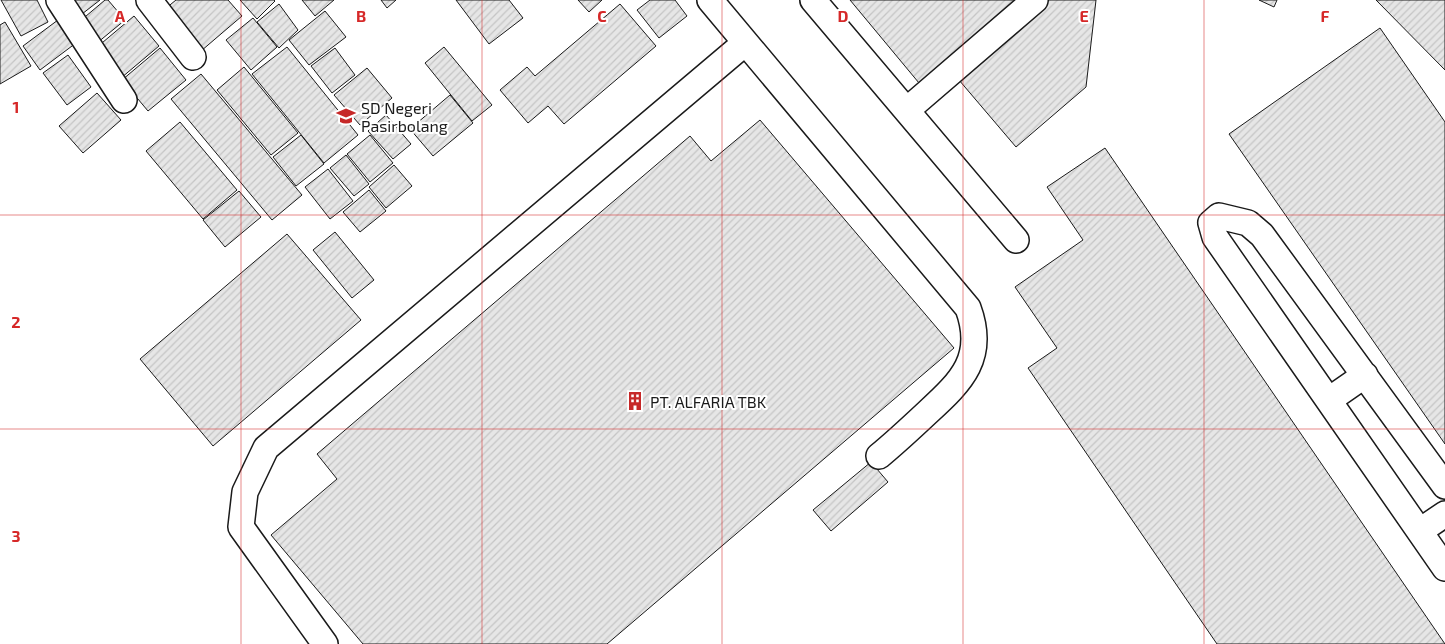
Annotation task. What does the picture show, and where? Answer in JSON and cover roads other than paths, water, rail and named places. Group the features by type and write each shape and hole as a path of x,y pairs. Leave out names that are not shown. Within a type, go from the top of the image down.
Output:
{"street":[{"path":"58,0 124,100"},
{"path":"149,0 193,56"},
{"path":"710,0 968,308 972,320 974,338 972,358 961,380 879,456"},
{"path":"813,0 1016,240"},
{"path":"908,110 1035,0"},
{"path":"325,644 241,527 245,492 266,448 745,43"},
{"path":"1445,486 1262,235 1248,223 1219,216 1211,223 1215,237 1445,568"},
{"path":"1329,400 1365,375"},
{"path":"1420,531 1445,514"}],"place":[{"name":"SD Negeri Pasirbolang","path":"346,116"},
{"name":"PT. ALFARIA TBK","path":"635,401"}]}
